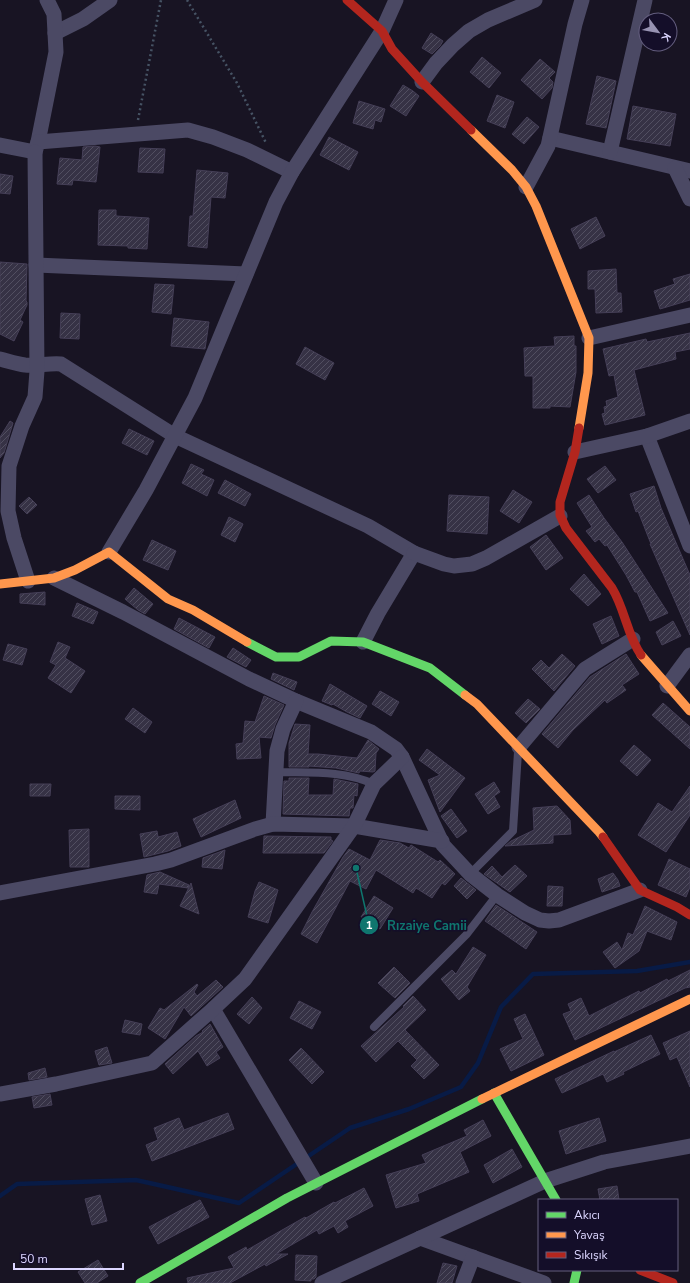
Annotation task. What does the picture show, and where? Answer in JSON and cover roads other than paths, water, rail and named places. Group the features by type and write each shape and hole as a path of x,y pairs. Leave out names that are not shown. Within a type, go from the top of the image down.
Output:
{"street":[{"path":"28,581 14,538 8,511 9,466 22,426 35,396 37,365 36,147 56,52 54,14 47,0"},
{"path":"55,33 83,19 110,0"},
{"path":"347,0 382,31 392,50 422,82 512,170 526,187 536,206 588,338 588,373 575,452 560,502 560,516 566,528 615,593 639,652 646,662 690,711"},
{"path":"0,584 54,578 75,570 109,552 146,490 195,398 276,202 292,172 382,31 396,0"},
{"path":"422,82 452,45 469,31 488,20 535,0"},
{"path":"526,187 548,146 574,24 582,0"},
{"path":"610,152 645,0"},
{"path":"0,145 36,147 136,134 188,130 213,137 247,150 292,172"},
{"path":"550,138 690,171"},
{"path":"675,168 690,199"},
{"path":"36,264 246,274"},
{"path":"588,338 690,315"},
{"path":"0,359 24,365 50,363 61,364 175,436 368,526 414,553 444,564 454,566 472,564 486,558 560,516"},
{"path":"575,452 647,436 690,421"},
{"path":"647,436 687,530 690,546"},
{"path":"109,552 168,599 193,610 276,657 299,657 331,641 363,642 430,668 477,704 519,747 599,832 640,890 677,907 690,915"},
{"path":"363,642 378,613 414,553"},
{"path":"54,578 123,612 249,679 296,701 371,732 396,749 402,757 442,840 443,846 470,874 497,895 533,918 549,921 559,920 640,890"},
{"path":"519,747 585,669 633,639"},
{"path":"667,686 690,654"},
{"path":"273,824 277,751 289,714 296,701"},
{"path":"0,1094 56,1084 152,1063 213,1009 245,978 354,826 374,784 402,757"},
{"path":"0,893 171,860 255,829 273,824 354,826 442,840"},
{"path":"140,1283 171,1269 287,1198 316,1183 494,1093 690,999"},
{"path":"213,1009 316,1183"},
{"path":"494,1093 555,1199"},
{"path":"322,1283 545,1181 604,1162 690,1146"},
{"path":"420,1238 544,1283"},
{"path":"463,1283 472,1257"},
{"path":"574,1283 577,1271"},
{"path":"643,1271 673,1283"}],"lane":[{"path":"470,874 513,831 516,770 519,747"},
{"path":"276,772 341,774 374,784"},
{"path":"374,1027 466,935 497,895"}],"waterway":[{"path":"0,1196 17,1184 136,1180 239,1203 350,1128 409,1109 461,1087 478,1063 501,1007 533,974 637,971 690,962"}],"place":[{"name":"Rızaiye Camii","path":"356,868"}]}
